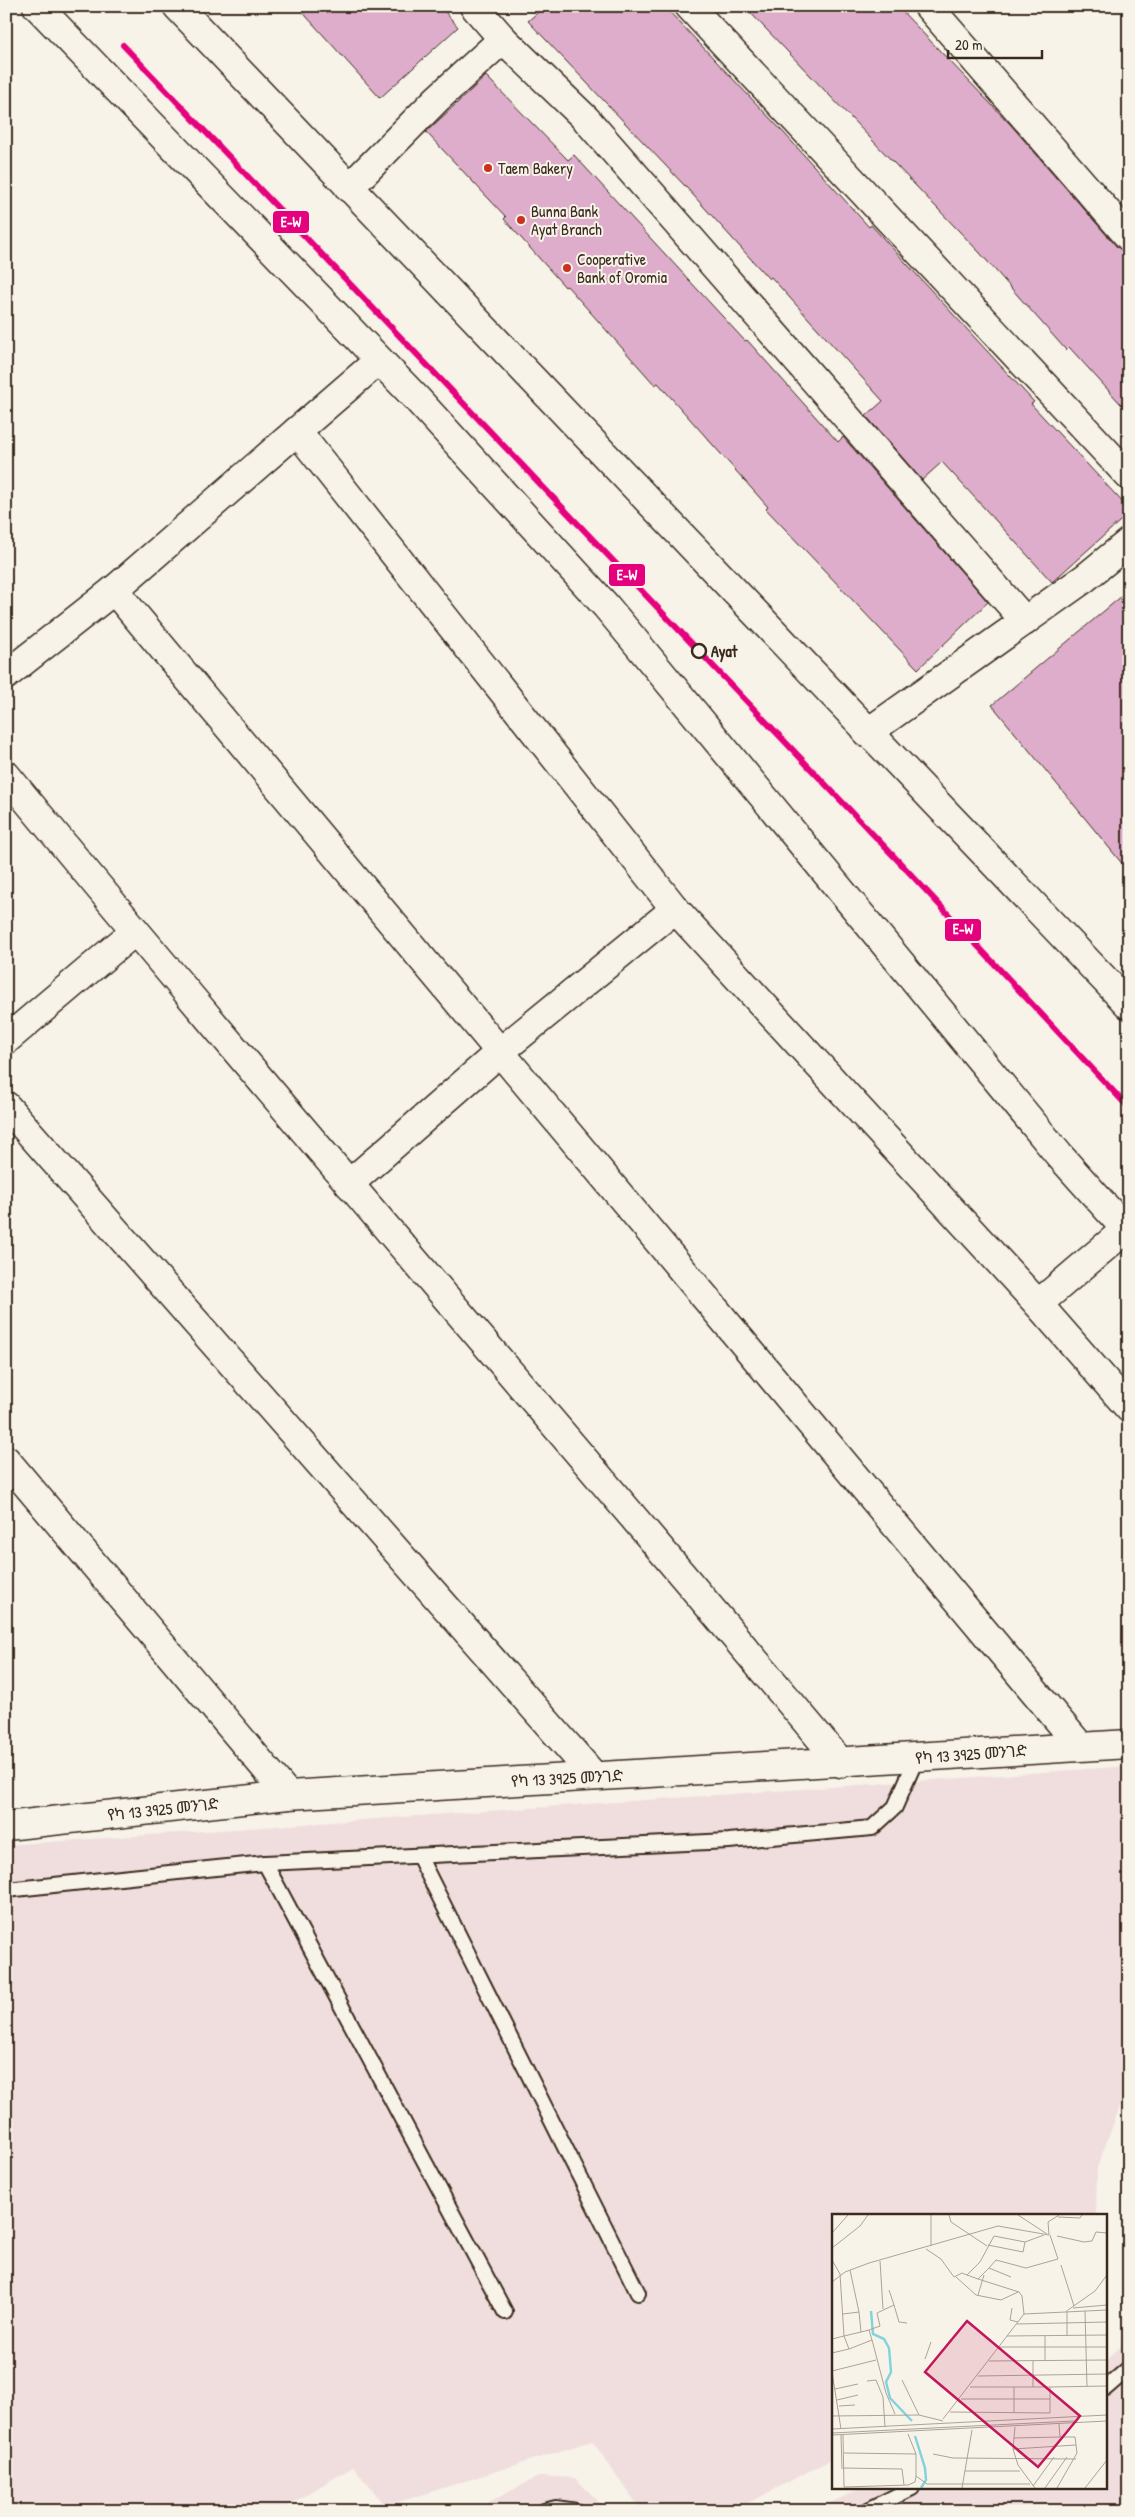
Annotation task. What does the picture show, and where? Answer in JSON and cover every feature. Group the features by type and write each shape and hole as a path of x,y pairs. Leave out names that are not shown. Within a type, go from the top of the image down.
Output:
{"street":[{"path":"37,6 378,361 417,399 606,606 1059,1155 1127,1231 1038,1304"},
{"path":"177,6 867,733 1129,1005"},
{"path":"474,6 503,39 586,119 1025,621"},
{"path":"689,6 1129,476"},
{"path":"928,6 1129,237"},
{"path":"349,188 437,99 503,39"},
{"path":"6,676 114,590 378,361"},
{"path":"297,431 675,909 1038,1304 1129,1408"},
{"path":"867,733 1085,578 1129,542"},
{"path":"114,590 1080,1746"},
{"path":"6,774 135,931 841,1763"},
{"path":"349,1184 501,1051 675,909"},
{"path":"6,1040 135,931"},
{"path":"6,1106 594,1776"},
{"path":"6,1460 288,1795"},
{"name":"የካ 13 3925 መንገድ","path":"7,1825 288,1795 841,1763 1129,1744"}],"lane":[{"path":"6,1890 265,1863 729,1841 872,1828 895,1807 917,1757"},
{"path":"419,1856 638,2293"},
{"path":"265,1863 505,2312"},
{"path":"1108,2386 1129,2368"},
{"path":"866,2511 908,2490"},
{"path":"544,2511 556,2508 576,2511"}],"shaded area":[{"path":"1129,1766 1129,2082 1097,2168 1096,2214 832,2214 832,2459 733,2511 642,2511 592,2441 386,2506 353,2467 279,2511 6,2511 6,1845"},
{"path":"1129,2339 1129,2511 814,2511 857,2490 1108,2490 1108,2358"},
{"path":"540,2476 575,2478 608,2511 471,2511"}],"building":[{"path":"297,6 440,6 458,27 380,98"},
{"path":"545,6 664,6 784,133 869,227 871,225 1034,402 1031,404 1129,509 1129,513 1052,582 942,462 922,480 866,416 883,401 771,277 769,279 685,186 528,21"},
{"path":"744,6 897,6 1010,124 1117,247 1129,252 1129,413 1069,347 1066,350 980,253"},
{"path":"486,76 568,160 574,155 745,341 747,340 838,442 843,437 988,602 918,669 766,509 768,507 658,383 655,385 567,286 565,287 504,219 506,217 426,132"},
{"path":"1129,590 1129,872 992,705"}],"transit line":[{"name":"E-W","path":"123,45 905,868 1129,1108"}],"place":[{"name":"Taem Bakery","path":"488,168"},
{"name":"Bunna Bank Ayat Branch","path":"521,220"},
{"name":"Cooperative Bank of Oromia","path":"567,268"},
{"name":"Ayat","path":"699,651"}]}
